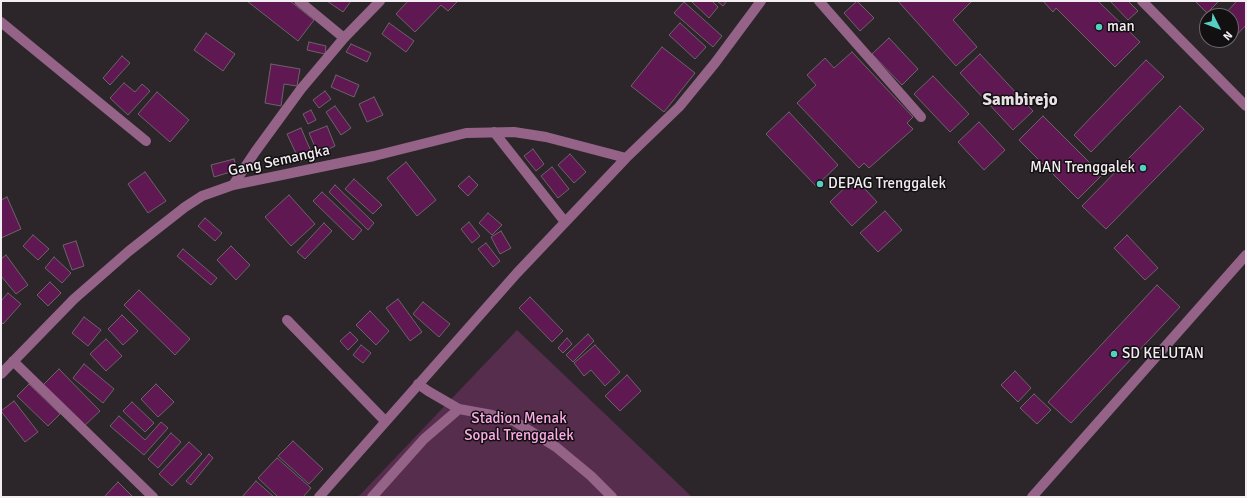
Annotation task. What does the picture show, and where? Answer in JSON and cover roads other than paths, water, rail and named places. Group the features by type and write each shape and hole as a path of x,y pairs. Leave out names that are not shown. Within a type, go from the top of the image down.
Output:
{"street":[{"path":"299,1 344,38"},
{"path":"234,185 255,152 301,89 344,38 380,1"},
{"path":"319,497 517,273 626,158 679,107 715,63 761,1"},
{"path":"819,1 921,117"},
{"path":"1142,1 1246,106"},
{"path":"1,22 146,141"},
{"path":"494,132 565,222"},
{"name":"Gang Semangka","path":"1,374 74,299 129,251 185,207 202,196 234,185 374,156 466,133 514,132 546,137 626,158"},
{"path":"1032,497 1246,255"},
{"path":"287,320 385,421"},
{"path":"13,362 153,497"},
{"path":"418,384 459,409 514,421 556,448 591,476 612,497"},
{"path":"372,497 424,439 459,409"}],"place":[{"name":"man","path":"1099,27"},
{"name":"MAN Trenggalek","path":"1143,168"},
{"name":"DEPAG Trenggalek","path":"820,184"},
{"name":"SD KELUTAN","path":"1114,354"}],"district":[{"name":"Sambirejo","path":"1020,101"}],"park label":[{"name":"Stadion Menak Sopal Trenggalek","path":"519,428"}]}
